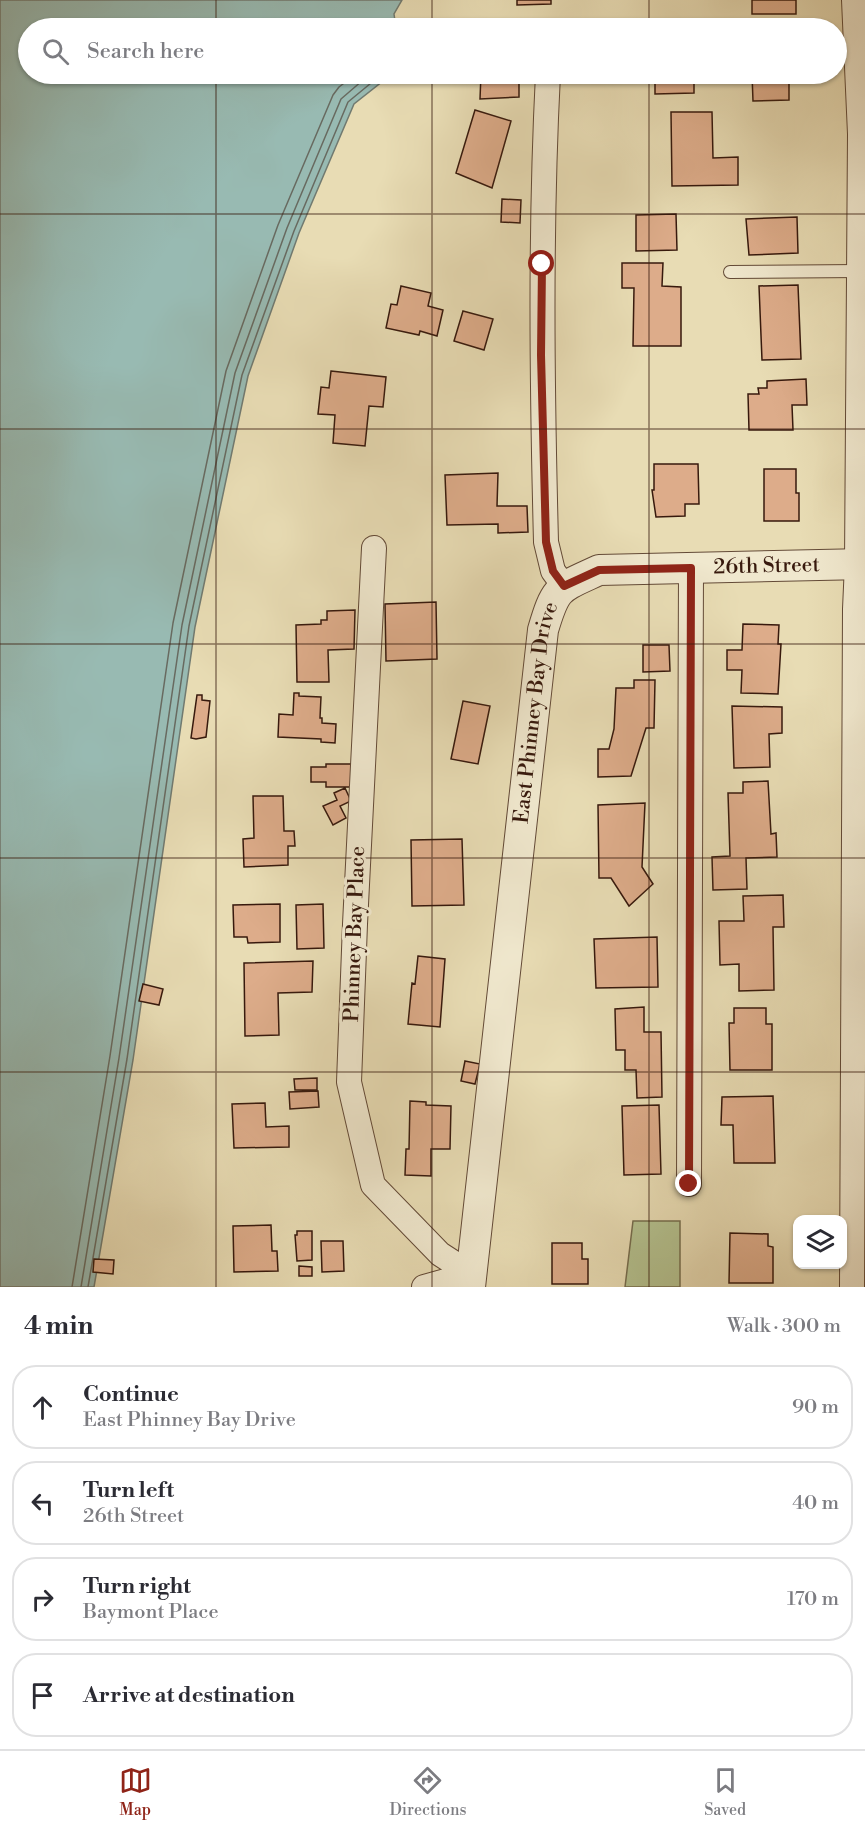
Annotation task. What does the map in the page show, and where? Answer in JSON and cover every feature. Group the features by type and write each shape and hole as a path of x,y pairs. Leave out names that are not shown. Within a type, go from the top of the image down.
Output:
{"street":[{"path":"852,1287 855,609 861,564 860,134 854,0"},
{"name":"East Phinney Bay Drive","path":"471,1281 543,630 552,599 564,586 553,571 546,542 541,343 543,182 548,84"},
{"name":"Phinney Bay Place","path":"374,548 349,1082 374,1185 440,1254 471,1281"},
{"name":"26th Street","path":"564,586 599,570 861,564"},
{"path":"689,1184 691,568"},
{"path":"424,1287 471,1281"}],"lane":[{"path":"730,272 861,271"}],"green space":[{"path":"633,1221 680,1221 680,1287 625,1287"}],"water":[{"path":"0,0 402,0 394,14 395,18 18,18 18,84 379,84 354,104 299,233 248,376 195,627 133,1060 94,1287 0,1287"}],"building":[{"path":"517,0 551,0 551,4 517,5"},
{"path":"752,0 796,0 796,14 752,14"},
{"path":"481,84 519,84 519,97 480,99"},
{"path":"655,84 694,84 694,93 655,94"},
{"path":"752,84 789,84 789,100 753,101"},
{"path":"475,110 511,121 492,188 456,173"},
{"path":"671,112 712,112 713,158 738,157 738,185 672,186"},
{"path":"502,199 521,200 520,223 501,222"},
{"path":"676,214 677,250 636,251 636,215"},
{"path":"797,217 798,253 749,255 746,219"},
{"path":"622,263 663,263 662,286 681,287 681,346 633,346 634,288 622,288"},
{"path":"798,285 801,359 762,360 759,286"},
{"path":"401,286 431,293 428,306 443,310 437,336 420,331 419,335 386,328 391,304 397,305"},
{"path":"463,311 493,319 484,350 454,341"},
{"path":"331,371 386,377 383,407 369,406 365,446 333,443 335,415 318,414 321,387 329,388"},
{"path":"806,379 807,405 792,405 793,430 749,430 748,394 759,394 758,388 767,388 767,381"},
{"path":"654,464 698,464 699,504 685,504 685,516 656,517 652,490 654,490"},
{"path":"764,469 796,469 799,521 764,521"},
{"path":"498,473 497,506 527,506 528,532 498,533 498,524 447,525 445,475"},
{"path":"436,602 437,659 386,661 385,604"},
{"path":"355,610 354,649 328,650 329,682 297,682 296,625 321,624 321,620 327,620 327,611"},
{"path":"743,624 779,625 778,644 781,644 778,694 741,693 742,670 727,670 727,650 742,650"},
{"path":"643,645 669,645 670,671 643,672"},
{"path":"634,680 655,680 654,728 646,728 631,776 598,777 598,749 609,749 614,729 616,688 634,688"},
{"path":"294,693 299,693 299,696 321,697 320,718 322,718 322,723 336,724 335,743 321,742 321,739 278,737 279,714 293,715"},
{"path":"197,695 202,695 202,700 210,701 206,737 196,739 191,738"},
{"path":"463,701 490,706 478,764 451,759"},
{"path":"732,706 782,707 782,733 769,734 770,767 734,768"},
{"path":"326,764 353,764 353,787 326,787 326,782 311,782 311,767 326,767"},
{"path":"768,781 771,834 776,833 777,857 746,858 747,889 713,890 712,857 730,856 728,793 743,793 743,782"},
{"path":"345,788 351,801 340,806 346,818 333,825 323,806 337,800 334,793"},
{"path":"253,796 283,796 284,831 294,831 295,846 288,846 288,865 244,867 243,839 254,838"},
{"path":"645,803 642,867 653,884 629,906 611,878 599,878 598,805"},
{"path":"462,839 464,905 412,906 411,840"},
{"path":"783,895 784,927 773,927 774,990 739,991 739,964 720,965 719,921 744,921 743,896"},
{"path":"280,904 280,942 248,943 247,937 234,937 233,905"},
{"path":"323,904 324,948 297,949 296,905"},
{"path":"657,937 658,987 596,988 594,939"},
{"path":"418,956 445,959 440,1027 408,1024 412,983 415,984"},
{"path":"313,961 312,992 278,993 279,1035 245,1036 244,963"},
{"path":"143,984 163,989 159,1005 139,1001"},
{"path":"644,1007 644,1032 661,1032 662,1097 637,1098 636,1070 625,1070 625,1050 616,1050 615,1009"},
{"path":"734,1008 766,1008 766,1024 772,1024 772,1070 730,1070 729,1023 734,1023"},
{"path":"465,1061 480,1064 475,1084 461,1081"},
{"path":"317,1078 317,1090 295,1090 294,1079"},
{"path":"318,1091 319,1107 290,1109 289,1092"},
{"path":"773,1096 775,1163 734,1163 733,1125 721,1125 722,1097"},
{"path":"410,1101 426,1102 426,1105 451,1106 450,1149 431,1149 431,1176 405,1175 406,1149 409,1149"},
{"path":"265,1103 266,1127 289,1126 289,1147 234,1148 232,1104"},
{"path":"659,1105 661,1174 624,1175 622,1106"},
{"path":"271,1225 272,1251 277,1251 278,1271 234,1272 233,1226"},
{"path":"297,1231 312,1231 312,1260 297,1261 295,1235"},
{"path":"730,1233 768,1234 768,1246 773,1247 773,1283 729,1283"},
{"path":"321,1241 343,1241 344,1271 322,1272"},
{"path":"552,1243 582,1243 582,1259 588,1259 588,1284 552,1284"},
{"path":"94,1259 114,1260 113,1274 93,1272"},
{"path":"299,1266 312,1267 312,1276 299,1276"}],"route":[{"path":"542,264 541,355 546,542 553,571 564,586 599,570 691,568 689,1184"}]}
